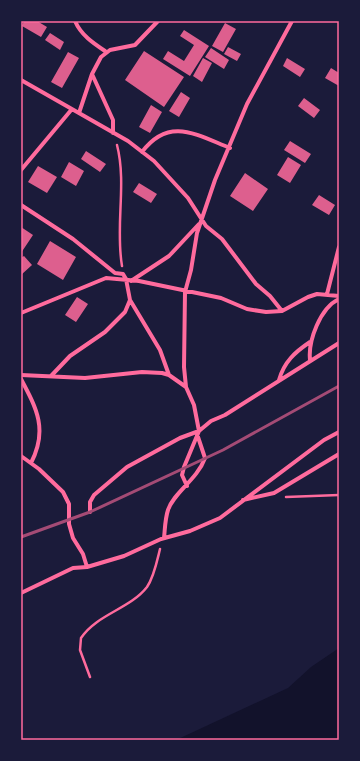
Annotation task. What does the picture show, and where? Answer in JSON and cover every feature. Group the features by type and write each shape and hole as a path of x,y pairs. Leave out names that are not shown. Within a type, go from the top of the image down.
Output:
{"street":[{"path":"75,21 78,29 89,40 105,52"},
{"path":"79,113 92,74 105,52 134,45 158,21"},
{"path":"163,538 168,510 176,496 197,474 205,458 198,432 194,405 186,387 184,367 185,292 192,270 197,233 215,180 230,148 247,104 292,21"},
{"path":"92,74 110,113 113,133"},
{"path":"21,80 128,141 154,161 171,177 188,198 202,221 222,239 256,284 270,296 282,311"},
{"path":"21,170 72,109"},
{"path":"142,152 160,135 175,131 200,134 230,148"},
{"path":"21,205 73,239 115,273 123,274 128,280 130,300 160,350 169,375"},
{"path":"128,280 168,256 202,221"},
{"path":"327,294 339,247"},
{"path":"21,313 106,278 139,281 185,292 221,298 255,311 266,312 282,311 308,297 327,294 339,296"},
{"path":"310,360 311,342 326,309 339,299"},
{"path":"51,376 70,356 117,322 125,312 130,300"},
{"path":"278,380 290,357 311,342"},
{"path":"90,512 90,502 94,495 112,479 161,448 180,438 198,432 211,421 225,415 278,380 339,343"},
{"path":"21,375 85,378 142,372 162,373 169,375 186,387"},
{"path":"21,379 34,400 40,433 38,451 31,463"},
{"path":"187,486 182,475 198,432"},
{"path":"21,594 73,568 87,567 124,556 163,538 190,531 220,518 242,500 324,440 339,432"},
{"path":"242,500 274,493 339,454"},
{"path":"21,456 31,463 65,495 69,507 69,524 74,538 83,554 87,567"}],"path":[{"path":"113,133 119,154 121,224 119,248 123,274"},
{"path":"285,497 339,495"},
{"path":"90,677 80,650 81,638 109,613 136,597 148,586 153,575 163,538"}],"shaded area":[{"path":"339,648 339,740 176,740 288,688 311,667"}],"building":[{"path":"24,21 37,21 47,27 41,37 22,26"},
{"path":"225,23 236,29 223,52 212,46"},
{"path":"184,30 209,46 190,76 163,59 168,51 184,61 194,45 180,36"},
{"path":"50,33 64,42 60,50 45,40"},
{"path":"228,47 241,54 237,61 224,54"},
{"path":"211,48 229,60 224,69 205,57"},
{"path":"144,51 184,77 164,107 125,80"},
{"path":"68,52 79,58 62,88 51,82"},
{"path":"203,58 212,63 202,82 193,76"},
{"path":"287,58 305,69 300,77 283,66"},
{"path":"331,68 339,73 339,86 325,78"},
{"path":"181,92 190,98 179,117 169,111"},
{"path":"304,98 320,110 314,118 298,106"},
{"path":"151,105 162,112 150,133 139,127"},
{"path":"290,141 311,154 305,163 284,150"},
{"path":"86,151 106,164 100,172 81,159"},
{"path":"288,157 301,165 290,183 277,175"},
{"path":"69,162 84,171 76,186 61,177"},
{"path":"38,166 57,177 47,193 28,182"},
{"path":"245,173 268,189 253,211 230,196"},
{"path":"139,183 157,194 151,203 133,192"},
{"path":"319,195 335,205 329,215 312,205"},
{"path":"21,227 33,235 21,253"},
{"path":"50,241 76,257 63,280 37,264"},
{"path":"24,256 32,265 21,275 21,258"},
{"path":"77,297 88,304 76,322 65,315"}],"railway":[{"path":"21,537 90,512 223,450 339,386"}]}
